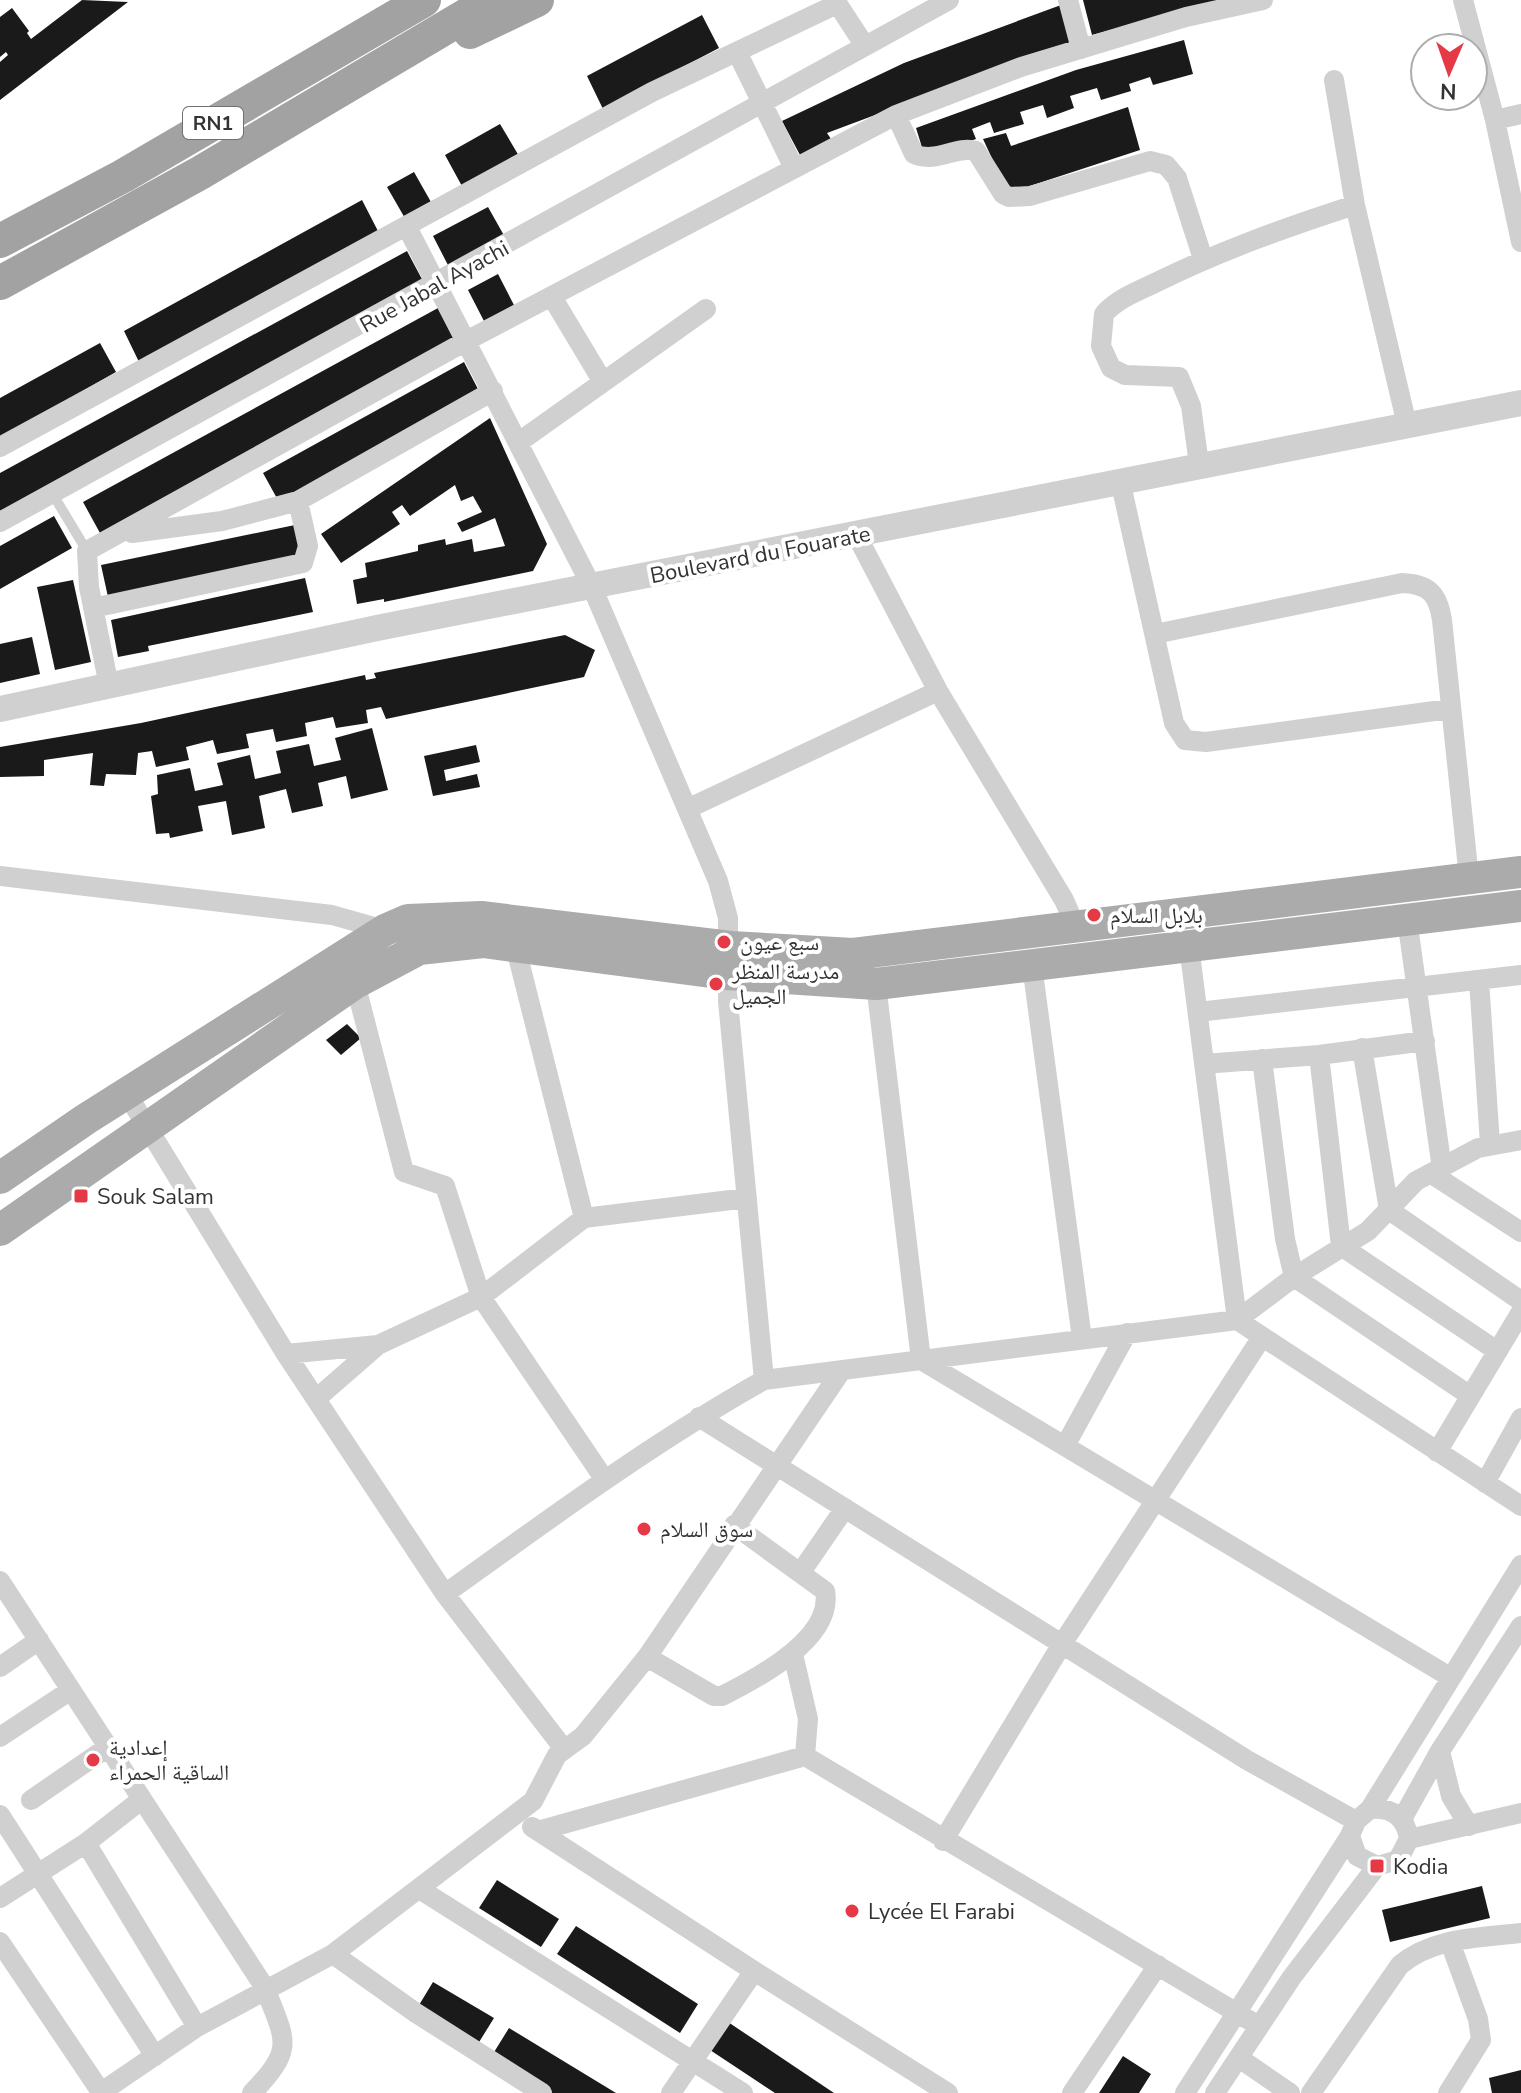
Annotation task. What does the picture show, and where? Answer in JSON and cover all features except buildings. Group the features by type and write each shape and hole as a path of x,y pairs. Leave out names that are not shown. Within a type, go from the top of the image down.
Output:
{"highway":[{"path":"322,59 403,0"},
{"name":"RN1","path":"0,241 123,176 424,0"},
{"name":"RN1","path":"0,283 200,173 492,0"},
{"path":"200,173 537,0"}],"main road":[{"path":"0,1230 108,1158 146,1126 355,983 419,949 461,943 728,960 884,953 1521,872"},
{"path":"0,1178 385,930 408,920 481,917 876,984 1521,906"}],"street":[{"name":"Rue Jabal Ayachi","path":"0,522 438,284 949,0"},
{"path":"1068,0 1081,49"},
{"path":"109,686 93,608 87,551 468,340 896,115 977,82 1081,49 1186,17 1263,0"},
{"path":"1463,0 1495,120 1521,242"},
{"path":"0,447 652,92 836,2 865,46"},
{"path":"737,52 760,105 794,168"},
{"path":"1334,80 1355,205 1407,425"},
{"path":"1495,120 1521,114"},
{"path":"896,115 914,154 931,158 969,149 976,151 1009,197 1030,196 1150,161 1166,165 1177,178 1203,259"},
{"path":"1199,464 1191,406 1184,384 1170,375 1125,375 1111,368 1104,357 1100,334 1102,319 1110,306 1203,259 1355,205"},
{"path":"407,227 468,340 592,587 718,881 728,918 728,960 764,1380"},
{"path":"552,297 603,382"},
{"path":"519,442 706,309"},
{"path":"120,535 222,521 298,501 493,391"},
{"name":"Boulevard du Fouarate","path":"0,709 377,628 1521,403"},
{"path":"1120,480 1174,723 1185,740 1195,743 1449,709"},
{"path":"93,608 303,563 308,546 298,501"},
{"path":"857,536 938,691 1064,900 1076,927"},
{"path":"1155,634 1414,583 1431,590 1439,600 1469,878"},
{"path":"687,809 938,691"},
{"path":"0,876 332,915 385,930"},
{"path":"1407,919 1414,986 1425,1041 1437,1172 1521,1232"},
{"path":"515,945 584,1218"},
{"path":"1189,946 1237,1320 1521,1506"},
{"path":"1032,965 1082,1339"},
{"path":"1198,1012 1521,975"},
{"path":"445,1594 605,1480 699,1417 764,1380 1237,1320 1294,1277 1368,1231 1410,1185 1510,1145 1479,980"},
{"path":"355,983 404,1172 445,1186 481,1297 605,1480"},
{"path":"876,984 921,1360"},
{"path":"1204,1064 1319,1055 1425,1041"},
{"path":"1362,1048 1389,1210 1521,1301"},
{"path":"1319,1055 1341,1246 1497,1351"},
{"path":"1262,1059 1285,1239 1294,1277 1469,1395"},
{"path":"127,1094 286,1354 445,1594 564,1749"},
{"path":"316,1399 378,1345 481,1297 584,1218 747,1198"},
{"path":"1437,1452 1521,1312"},
{"path":"1065,1446 1127,1333"},
{"path":"943,1841 1062,1644 1262,1337"},
{"path":"286,1354 378,1345"},
{"path":"921,1360 1450,1677"},
{"path":"0,1942 8,1971 100,2092 197,2027 333,1954 515,1815 540,1792 550,1766 564,1749 583,1736 647,1657 775,1464 842,1370"},
{"path":"699,1417 1247,1760 1359,1822"},
{"path":"1485,1483 1521,1418"},
{"path":"801,1572 845,1508"},
{"path":"647,1657 714,1696 729,1692 793,1654 823,1620 827,1608 825,1591 734,1525"},
{"path":"1185,2093 1521,1565"},
{"path":"1,1584 265,1988 284,2046 281,2061 252,2093"},
{"path":"1215,2093 1313,1946 1377,1866 1398,1860 1406,1829 1440,1751 1521,1626"},
{"path":"0,1667 39,1640"},
{"path":"793,1654 808,1719 805,1756"},
{"path":"0,1737 71,1690"},
{"path":"31,1800 108,1747"},
{"path":"1440,1751 1451,1796 1469,1826"},
{"path":"538,1831 637,1800 805,1756 943,1841 1259,2026"},
{"path":"0,1898 86,1843 141,1800"},
{"path":"1359,1822 1388,1810 1406,1829 1519,1820"},
{"path":"0,1815 155,2056"},
{"path":"515,1815 948,2093"},
{"path":"1359,1822 1357,1856 1377,1866"},
{"path":"86,1843 197,2027"},
{"path":"414,1894 688,2067 743,2093"},
{"path":"1311,2093 1400,1965 1426,1947 1521,1933"},
{"path":"1448,2093 1481,2040 1478,2019 1450,1942"},
{"path":"333,1954 416,2013 542,2093"},
{"path":"1072,2093 1158,1965"},
{"path":"671,2093 754,1971"},
{"path":"1239,2058 1290,2093"},
{"path":"688,2067 718,2093"}],"lane":[{"path":"52,493 87,551"}],"place":[{"name":"بلابل السلام","path":"1094,915"},
{"name":"سبع عيون","path":"724,942"},
{"name":"مدرسة المنظر الجميل","path":"716,984"},
{"name":"Souk Salam","path":"81,1196"},
{"name":"سوق السلام","path":"644,1529"},
{"name":"إعدادية الساقية الحمراء","path":"93,1760"},
{"name":"Kodia","path":"1377,1866"},
{"name":"Lycée El Farabi","path":"852,1911"}]}
